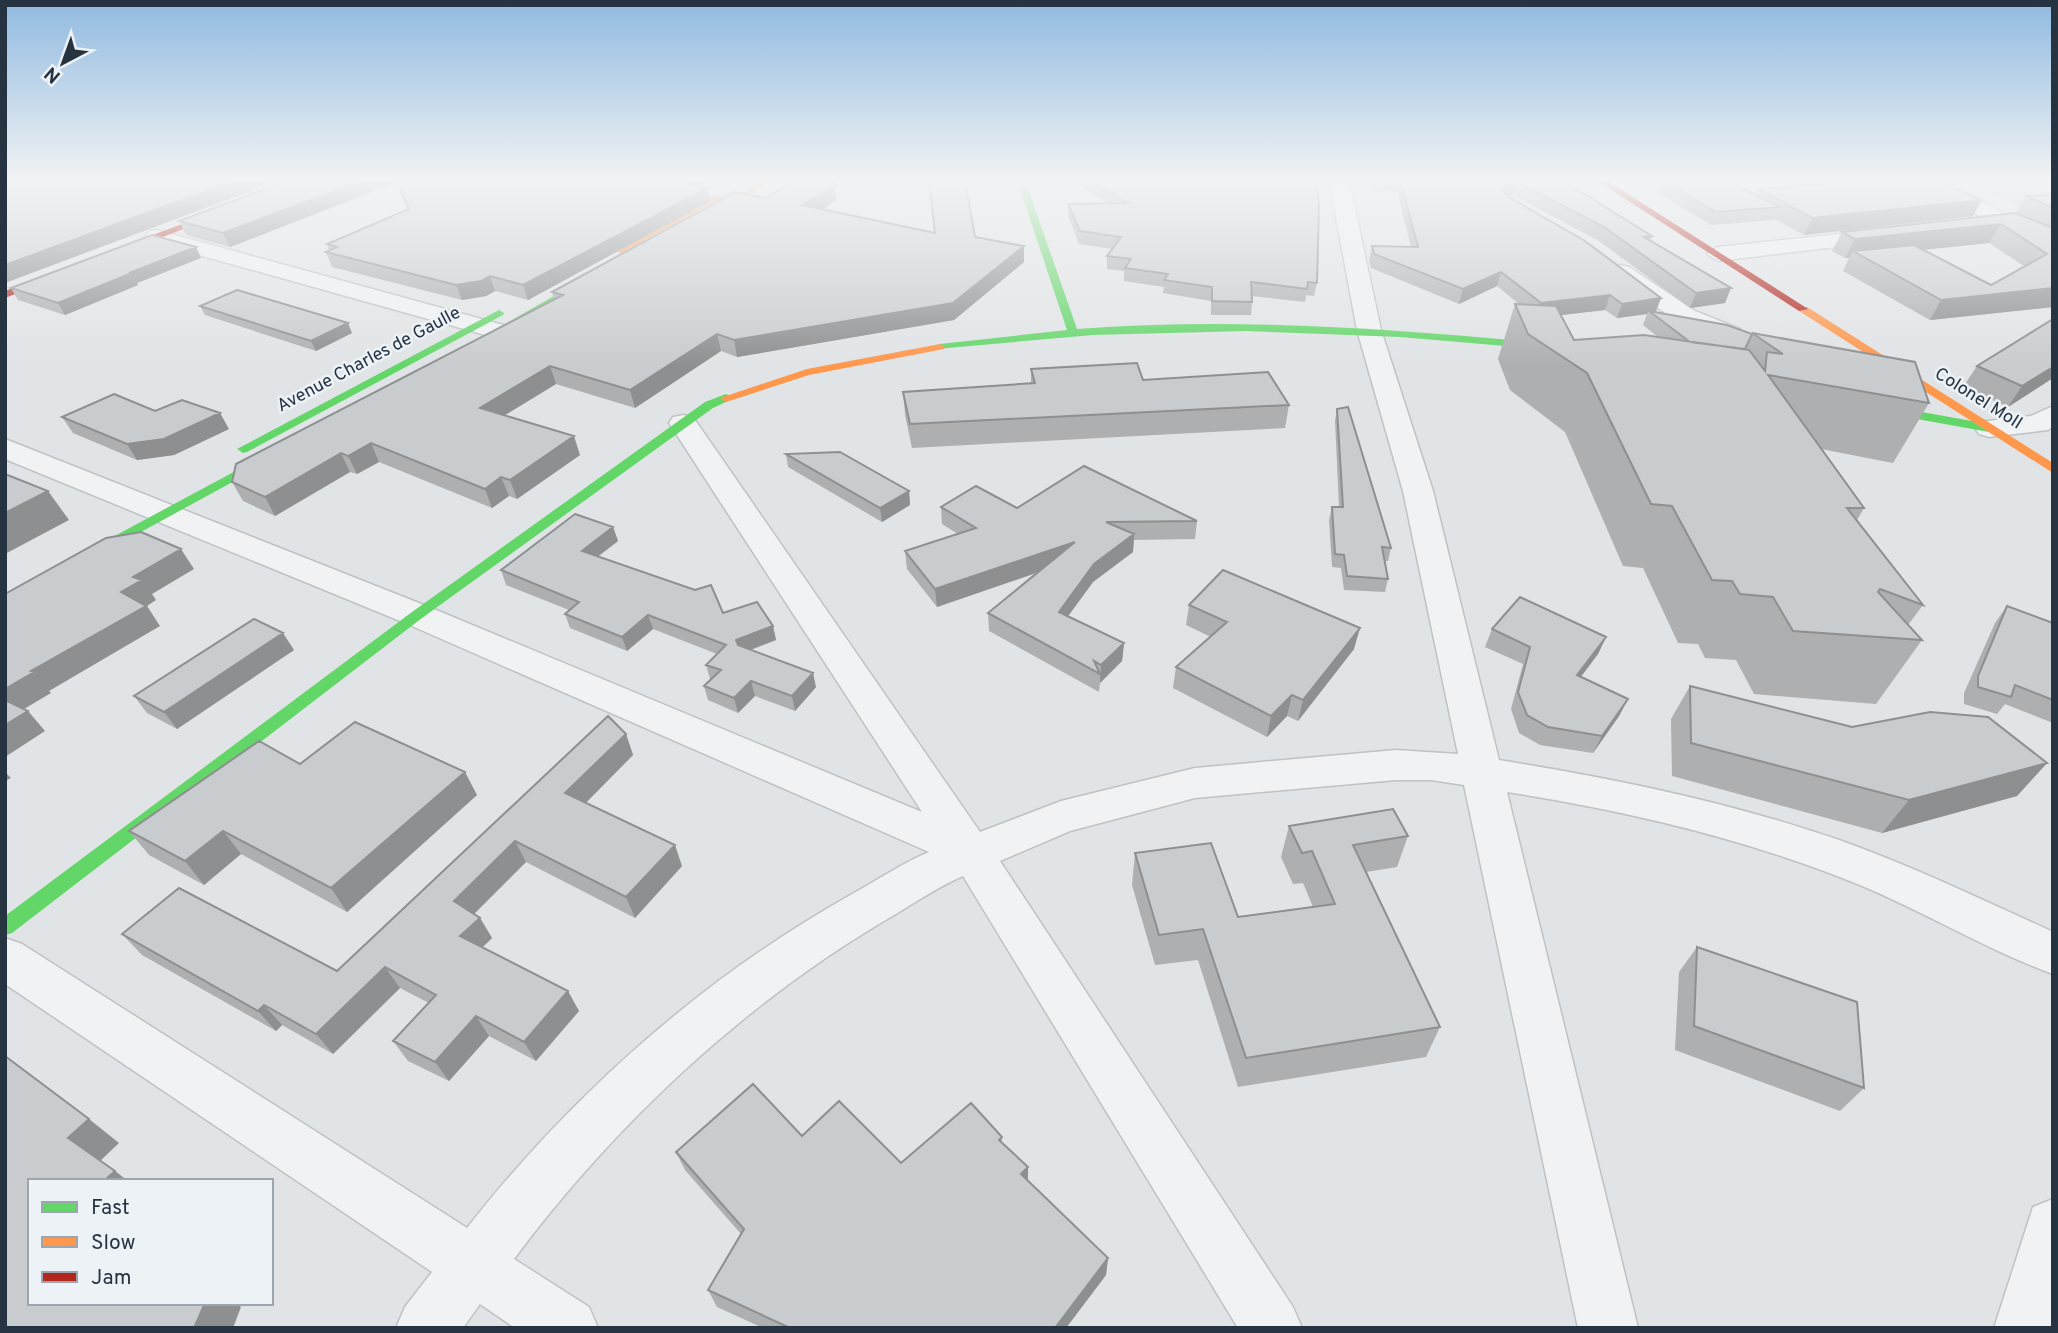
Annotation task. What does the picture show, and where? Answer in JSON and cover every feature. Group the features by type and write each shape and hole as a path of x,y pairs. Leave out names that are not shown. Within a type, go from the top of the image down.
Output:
{"main road":[{"path":"5,295 141,242"},
{"name":"Avenue Charles de Gaulle","path":"415,377 487,328 641,242"},
{"name":"Avenue Charles de Gaulle","path":"224,459 487,328 651,242"},
{"path":"1042,242 1073,332"},
{"name":"Colonel Moll","path":"1699,242 2053,469"},
{"path":"5,927 417,615 683,423 709,405 789,375 960,343 1073,332 1249,326 1370,330 1573,350"},
{"path":"1850,402 1989,428"},
{"name":"Avenue Charles de Gaulle","path":"5,601 149,505 297,442"}],"street":[{"path":"179,242 487,328"},
{"path":"1352,242 1370,330 1418,491 1608,1328"},
{"path":"1718,254 1821,242"},
{"path":"1605,260 1674,312 1693,322 1751,339"},
{"path":"1989,428 2038,424 2053,414"},
{"path":"683,423 970,851 1272,1328"},
{"path":"5,448 417,615 970,851"},
{"path":"426,1328 471,1265 576,1142 631,1086 710,1014 763,972 841,919 970,851 1078,811 1132,796 1214,780 1382,766 1428,765 1482,773 1651,803 1791,842 1925,893 2053,954"},
{"path":"5,958 568,1328"},
{"path":"2024,1328 2053,1227"}],"building":[{"path":"5,242 67,242 5,265"},
{"path":"133,242 178,242 196,247 58,303 11,288"},
{"path":"605,242 523,285 490,276 481,281 456,285 326,252 337,247 327,244"},
{"path":"643,242 1003,242 1024,246 953,303 734,340 717,334 630,390 550,366 480,408 574,436 510,480 501,477 485,489 371,443 348,456 341,453 265,497 232,482 236,464 563,295 552,292"},
{"path":"1117,242 1318,242 1317,283 1308,282 1307,289 1251,282 1252,302 1212,301 1212,287 1164,280 1168,274 1125,268 1131,259 1107,256"},
{"path":"1417,242 1587,242 1661,298 1622,304 1610,295 1541,303 1501,272 1463,289 1374,254 1372,246 1418,247"},
{"path":"1625,242 1653,242 1731,288 1696,293"},
{"path":"2029,242 2053,242 2053,288 1941,300 1853,251 1914,245 1991,285 2047,254"},
{"path":"237,290 348,323 311,341 200,306"},
{"path":"1515,304 1556,306 1574,340 1644,335 1749,350 1765,371 1767,352 1783,354 1752,333 1915,362 1929,403 1768,375 1864,508 1847,508 1923,605 1880,589 1878,592 1922,640 1793,631 1773,597 1740,594 1732,581 1712,580 1672,506 1651,504 1587,373 1528,334"},
{"path":"1649,311 1727,325 1752,334 1745,349 1690,342"},
{"path":"2053,319 2053,367 2022,386 1977,366"},
{"path":"1137,363 1143,380 1268,372 1289,405 910,424 903,392 1035,383 1031,369"},
{"path":"114,394 155,411 182,400 220,413 164,439 127,444 62,417"},
{"path":"1348,407 1391,548 1382,547 1388,579 1347,576 1344,555 1335,554 1332,507 1343,507 1337,409"},
{"path":"840,452 909,491 880,508 786,454"},
{"path":"1084,466 1197,521 1106,522 1134,534 1094,564 1059,612 1124,643 1101,665 1094,661 1100,674 988,613 1075,542 935,589 905,551 976,528 941,507 976,486 1017,508"},
{"path":"5,474 48,491 5,513"},
{"path":"575,514 613,527 582,551 695,590 711,585 723,613 757,602 773,626 736,640 738,645 813,673 792,696 751,681 734,698 704,686 721,670 706,665 726,645 648,615 622,637 565,614 579,602 501,570"},
{"path":"141,532 181,549 133,577 142,580 121,592 146,606 31,671 34,672 5,689 5,594 106,538"},
{"path":"1223,570 1360,628 1303,700 1292,695 1271,716 1176,667 1227,622 1189,605"},
{"path":"1520,597 1606,637 1577,675 1628,699 1602,736 1548,727 1527,715 1518,692 1530,647 1492,629"},
{"path":"2007,606 2053,623 2053,700 2015,685 2011,697 1978,687 1978,676"},
{"path":"254,619 283,633 164,712 134,696"},
{"path":"1690,686 1852,727 1930,712 1988,717 2047,763 1909,800 1691,743"},
{"path":"5,700 28,711 5,725"},
{"path":"608,716 626,734 565,793 675,845 626,897 515,841 454,901 480,918 460,936 568,991 524,1042 476,1016 435,1062 393,1041 436,995 385,967 316,1034 264,1005 258,1011 122,934 179,888 337,971"},
{"path":"355,722 465,772 331,888 223,831 185,861 129,831 259,741 300,764"},
{"path":"1393,809 1408,836 1353,845 1440,1027 1246,1058 1203,929 1159,935 1135,853 1211,843 1238,917 1335,904 1312,851 1302,853 1289,826"},
{"path":"1697,947 1857,1002 1864,1088 1694,1026"},
{"path":"5,1056 89,1119 68,1138 115,1171 106,1179 28,1179 28,1305 204,1305 194,1328 5,1328"},
{"path":"753,1084 802,1136 839,1101 901,1163 971,1103 1002,1137 999,1140 1028,1167 1021,1174 1108,1258 1055,1328 790,1328 708,1290 744,1229 676,1152"}],"traffic: fast":[{"path":"1042,242 1073,332"},
{"path":"480,341 601,272"},
{"path":"243,449 499,313"},
{"path":"940,347 1093,331 1170,328 1323,330 1554,347"},
{"path":"5,927 417,615 709,405 726,398"},
{"path":"1871,407 1989,428"},
{"path":"5,601 280,451"}],"traffic: slow":[{"path":"618,251 634,242"},
{"path":"1803,309 2053,469"},
{"path":"726,398 807,372 940,347"}],"traffic: jam":[{"path":"5,295 143,242"},
{"path":"1698,242 1803,309"}]}
